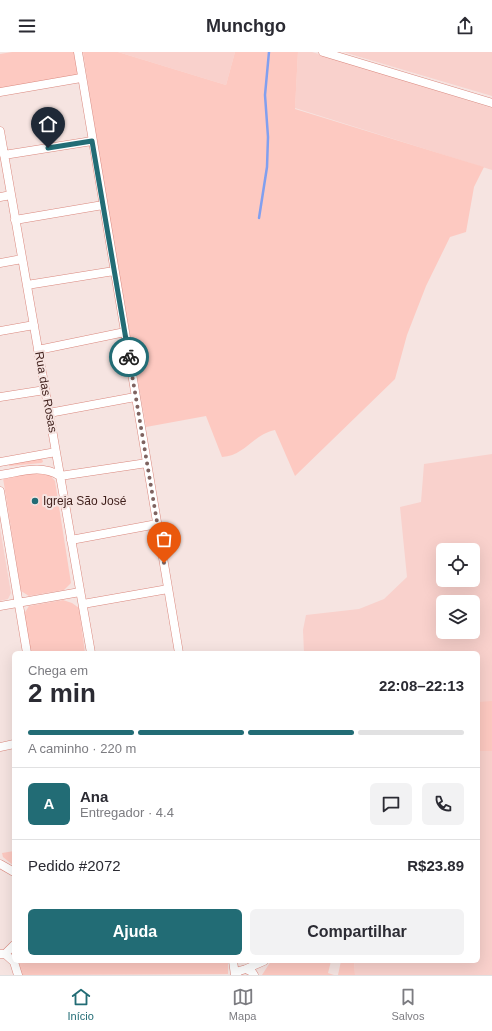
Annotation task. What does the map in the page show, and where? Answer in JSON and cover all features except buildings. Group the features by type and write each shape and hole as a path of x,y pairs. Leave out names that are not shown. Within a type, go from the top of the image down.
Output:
{"street":[{"path":"78,52 81,78 168,589 177,651"},
{"path":"323,52 492,103"},
{"path":"0,92 81,78"},
{"name":"Rua das Rosas","path":"0,131 91,651"},
{"path":"4,155 92,141"},
{"path":"0,197 11,195"},
{"path":"15,220 103,205"},
{"path":"0,263 22,259"},
{"path":"27,285 114,271"},
{"path":"0,331 34,325"},
{"path":"38,350 125,332"},
{"path":"0,397 45,390"},
{"path":"49,413 136,397"},
{"path":"0,462 56,452"},
{"path":"0,475 41,469 50,470 60,476 147,463"},
{"path":"0,492 27,651"},
{"path":"71,540 157,524"},
{"path":"82,604 168,589"},
{"path":"0,606 80,592"},
{"path":"0,747 12,744"},
{"path":"0,864 12,871"},
{"path":"12,946 2,954 12,961"},
{"path":"14,963 18,975"},
{"path":"234,963 239,973"},
{"path":"239,973 260,963"},
{"path":"239,973 252,972 255,975 263,963"}],"shaded area":[{"path":"12,52 74,52 78,72 76,77 2,89 0,88 0,54"},
{"path":"83,52 118,52 226,85 235,52 298,52 295,109 484,167 474,187 466,232 450,237 426,286 407,335 395,379 295,476 275,430 260,436 237,453 222,457 206,416 146,427 107,204"},
{"path":"118,52 235,52 226,85"},
{"path":"298,52 312,52 492,108 492,170 295,108"},
{"path":"343,52 492,52 492,96"},
{"path":"492,454 492,975 355,975 354,963 480,963 480,651 304,651 303,630 306,615 359,609 384,599 407,577 400,507 421,502 424,464"},
{"path":"42,458 43,462 41,463 9,466 9,464"},
{"path":"6,472 49,474 55,481 71,583 64,590 29,596 21,591 3,478"},
{"path":"0,528 11,593 8,599 0,601"},
{"path":"63,600 72,603 79,608 85,651 31,651 24,614 29,606"},
{"path":"492,701 492,751 480,751 480,702"},
{"path":"12,851 12,864 3,857 2,853"},
{"path":"18,963 228,963 228,974 21,975"},
{"path":"270,963 330,963 328,973 334,975 262,975"},
{"path":"341,963 354,963 355,975 338,975"}],"waterway":[{"path":"259,218 267,167 268,137 265,95 269,52"}],"way so far":[{"path":"129,357 164,563"}],"place":[{"name":"Igreja São José","path":"35,501"}],"route":[{"path":"48,148 92,141 129,357"}]}
